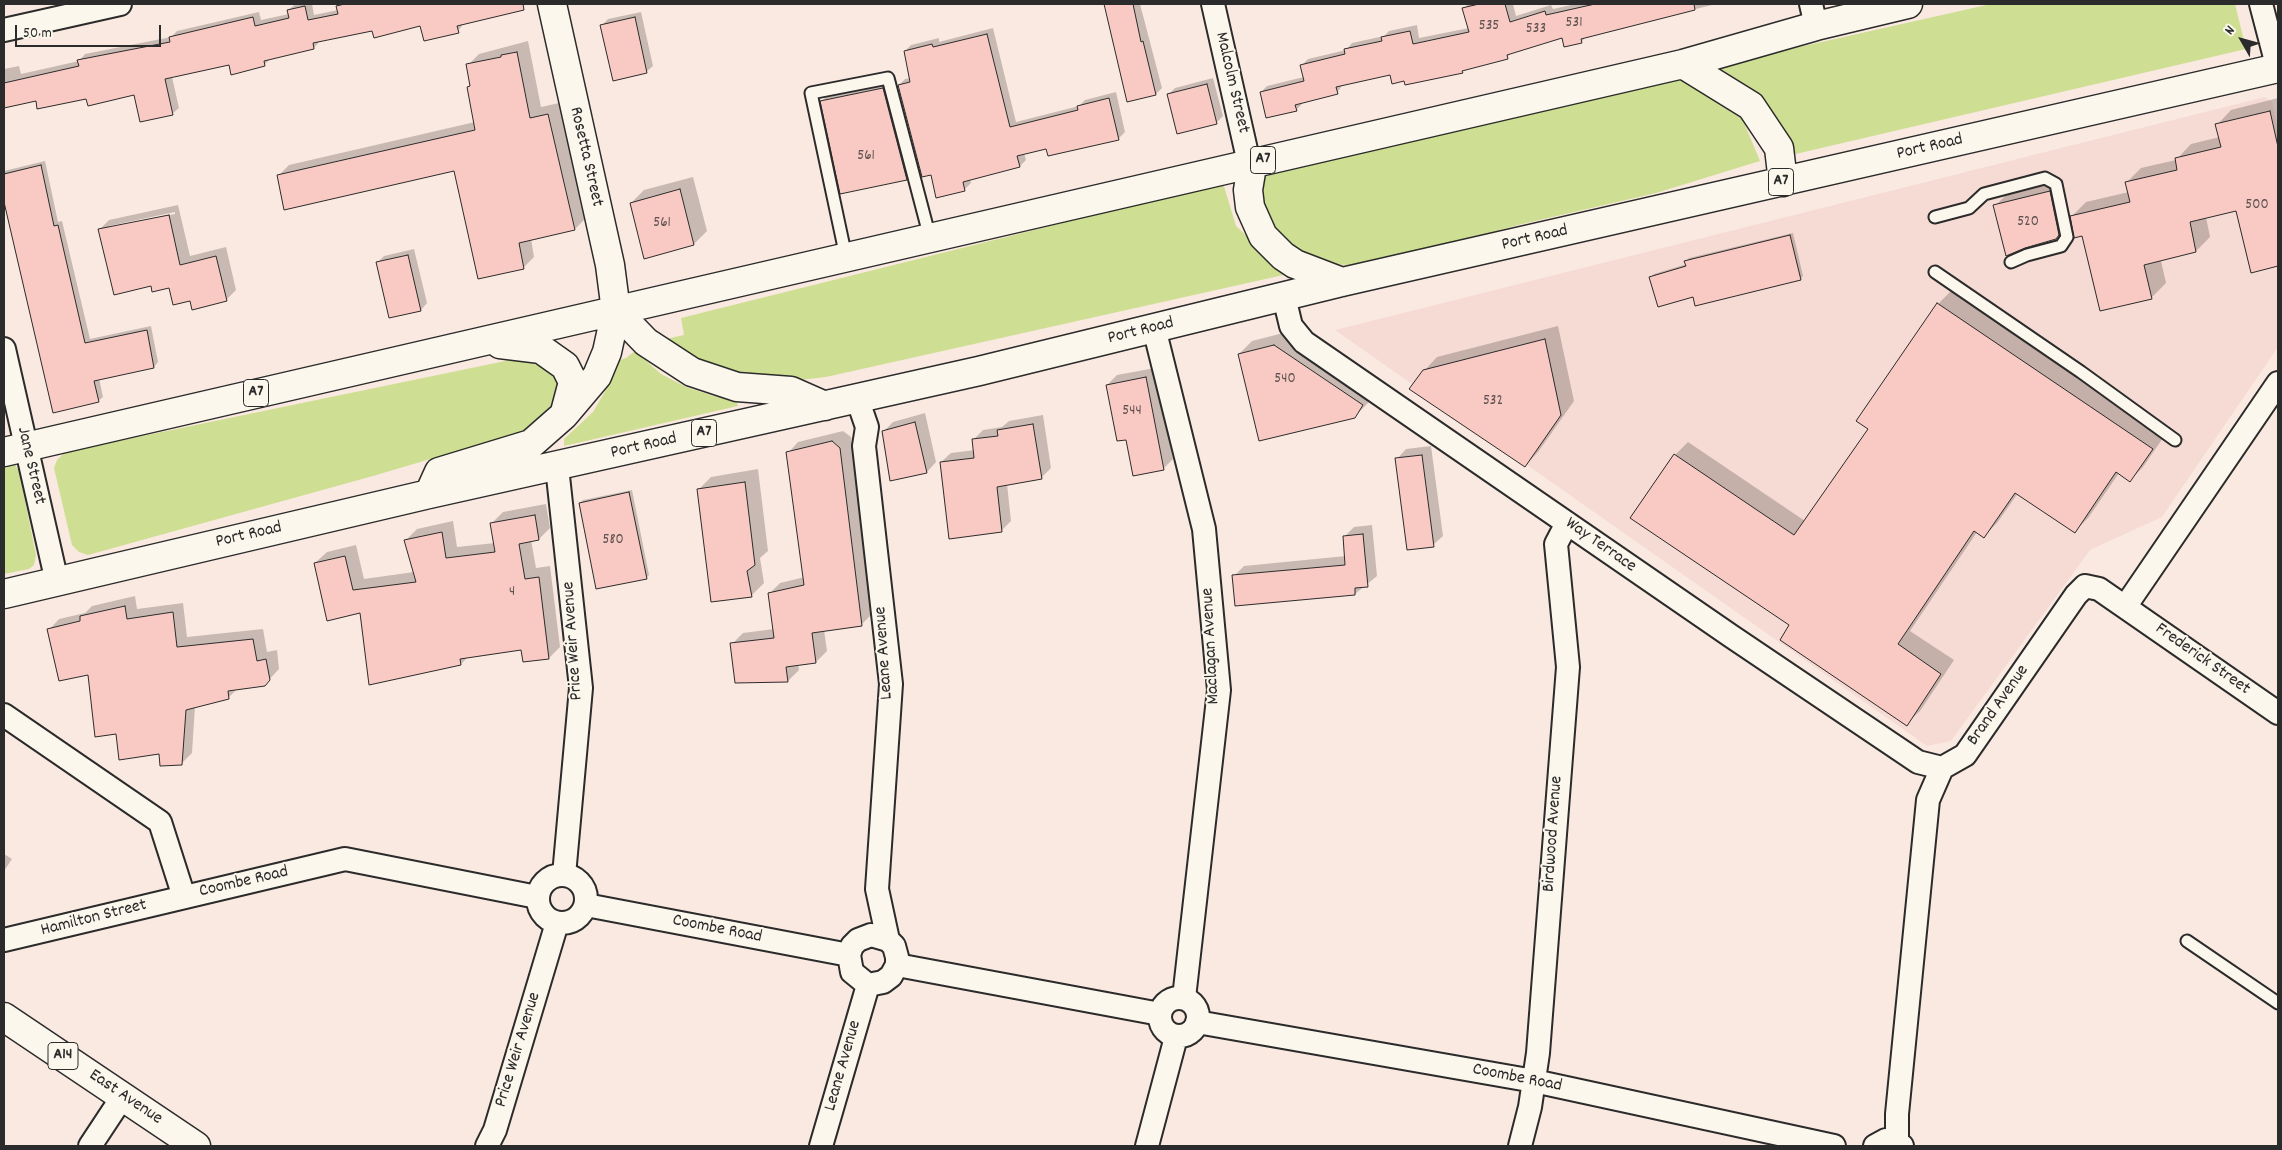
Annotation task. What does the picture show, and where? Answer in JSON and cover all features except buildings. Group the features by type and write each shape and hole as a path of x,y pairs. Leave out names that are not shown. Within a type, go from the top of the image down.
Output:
{"main road":[{"name":"Rosetta Street","path":"429,494 439,472 531,444 564,415 597,376 607,352 616,311 610,266 552,4"},
{"name":"A7","path":"15,449 1682,64 1814,15 1908,4"},
{"path":"1682,64 1751,106 1779,148 1783,182"},
{"name":"Port Road","path":"4,594 429,494 558,467 825,406 1342,282 2278,69"},
{"path":"1249,163 1251,172 1248,190 1250,207 1263,236 1294,264 1342,282"},
{"path":"616,311 646,342 692,372 737,387 791,391 825,406"},
{"path":"486,340 512,347 541,349 565,366 573,382 564,415"},
{"name":"East Avenue","path":"4,1017 196,1146"}],"street":[{"path":"4,30 120,4"},
{"name":"Malcolm Street","path":"1213,4 1249,163"},
{"path":"2261,4 2278,69"},
{"name":"Way Terrace","path":"1284,297 1290,326 1304,342 1918,762 1942,768"},
{"name":"Maclagan Avenue","path":"1154,328 1204,529 1219,690 1184,998"},
{"name":"Jane Street","path":"4,349 15,449 58,582"},
{"path":"2125,607 2278,383"},
{"name":"Leane Avenue","path":"857,398 867,427 864,446 891,684 877,889 888,940"},
{"name":"Price Weir Avenue","path":"558,467 581,688 564,875"},
{"name":"Birdwood Avenue","path":"1520,1146 1538,1053 1568,668 1556,544 1567,523"},
{"name":"Brand Avenue","path":"1942,768 1965,754 2080,590 2085,586 2099,589 2125,607"},
{"name":"Frederick Street","path":"2125,607 2278,713"},
{"name":"Coombe Road","path":"4,715 160,822 184,897 344,859 537,897"},
{"path":"1875,1146 1886,1140 1899,1144 1896,1114 1928,800 1942,768"},
{"path":"564,875 574,877 580,882 585,892 586,905 574,921 557,923 548,920 540,912 537,897 541,886 548,879 564,875"},
{"name":"Hamilton Street","path":"4,940 184,897"},
{"name":"Coombe Road","path":"586,905 849,955"},
{"name":"Price Weir Avenue","path":"487,1146 495,1130 557,923"},
{"path":"878,935 888,940 894,946 897,965 891,976 883,982 868,985 852,972 849,955 852,946 864,937 878,935"},
{"path":"897,965 1160,1014"},
{"name":"Leane Avenue","path":"821,1146 868,985"},
{"path":"1184,998 1195,1006 1198,1012 1197,1022 1190,1033 1176,1037 1164,1030 1160,1024 1160,1014 1164,1004 1170,1000 1184,998"},
{"name":"Coombe Road","path":"1197,1022 1534,1081 1834,1146"},
{"path":"1147,1146 1176,1037"},
{"path":"90,1146 123,1096"}],"lane":[{"path":"846,257 811,94 888,78 930,238"},
{"path":"1935,217 1969,208 1984,194 2046,178 2056,184 2067,237 2061,246 2027,255 2011,262"},
{"path":"1935,272 2081,372 2175,440"},
{"path":"2187,941 2278,1003"}],"shaded area":[{"path":"2265,97 2272,102 2278,129 2278,347 2162,517 2090,550 1951,741 1927,746 1335,330"}],"green space":[{"path":"1991,4 2235,4 2246,49 1787,156 1710,67"},
{"path":"1666,76 1694,83 1742,118 1760,161 1656,193 1518,225 1372,266 1304,263 1269,234 1260,171"},
{"path":"1223,183 1236,226 1288,274 826,377 775,383 719,375 652,342 684,335 681,318"},
{"path":"635,351 661,374 686,387 714,396 736,400 738,406 564,446 564,439 593,412 607,388 614,362 626,358"},
{"path":"515,359 539,361 549,370 558,386 550,409 543,419 528,430 373,476 88,555 79,552 72,545 54,468 57,460 65,452"},
{"path":"15,465 19,471 36,555 34,565 29,569 4,574 4,466"}]}
